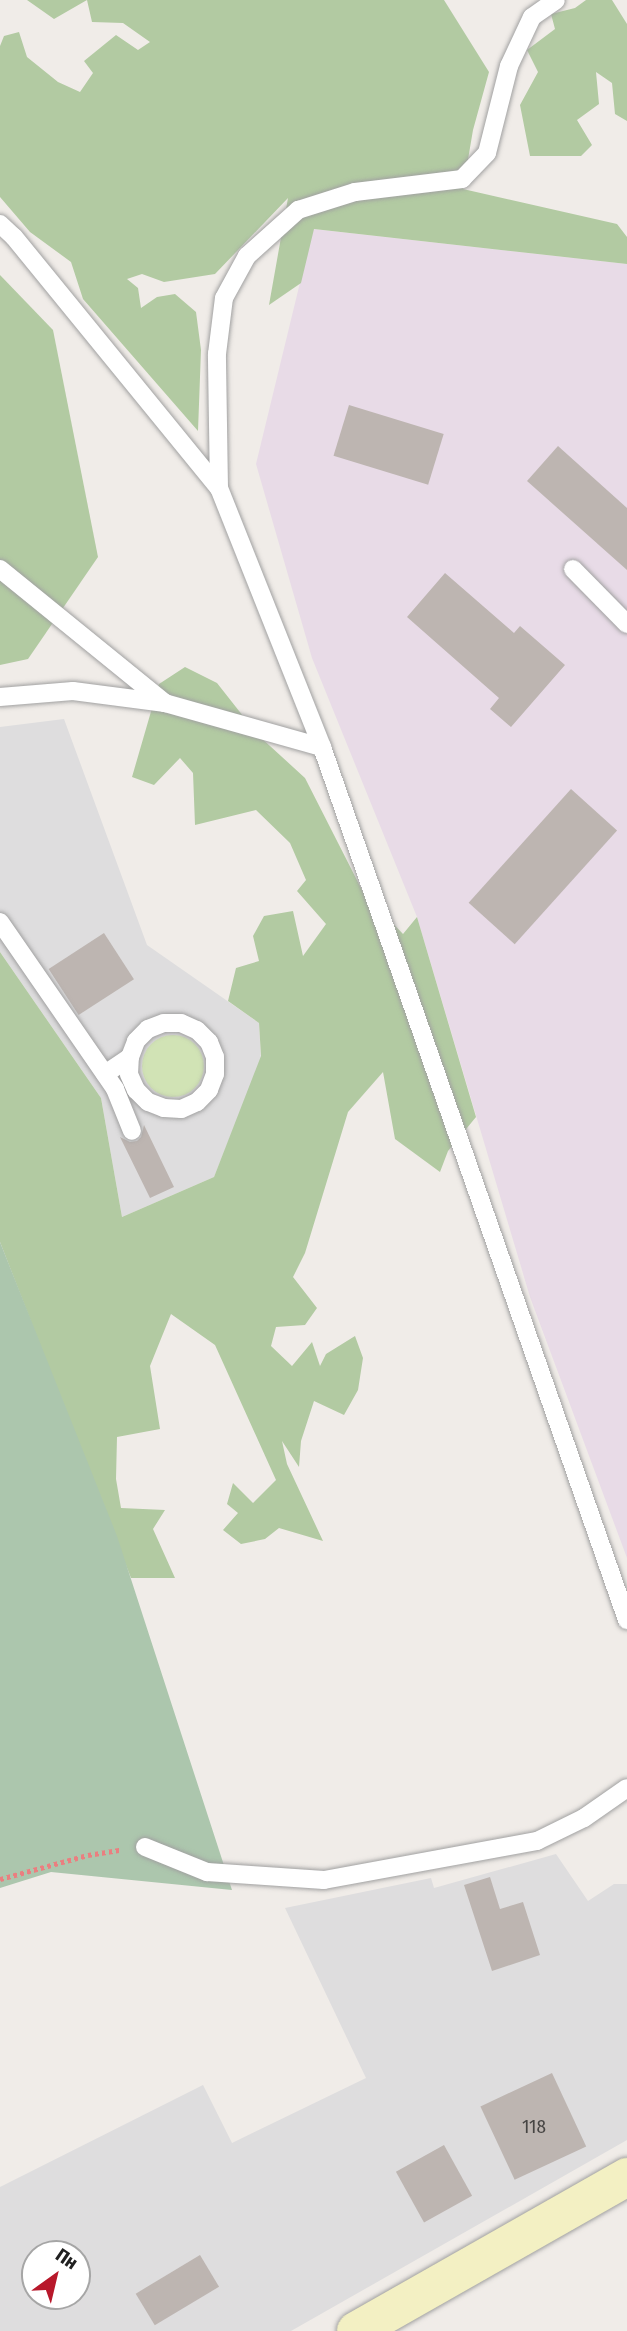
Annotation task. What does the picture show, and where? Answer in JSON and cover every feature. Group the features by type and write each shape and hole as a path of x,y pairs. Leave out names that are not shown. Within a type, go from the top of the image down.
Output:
{"main road":[{"path":"356,2331 627,2177"}],"lane":[{"path":"219,488 217,354 221,320 224,298 247,256 298,210 355,192 462,179 487,153 509,66 532,17 556,0"},
{"path":"0,224 14,237 219,488 322,747 627,1620"},
{"path":"0,569 165,703"},
{"path":"573,569 627,624"},
{"path":"0,697 73,691 165,703 322,747"},
{"path":"0,922 105,1074 132,1131"},
{"path":"105,1074 130,1057 136,1041 148,1030 164,1023 181,1023 197,1030 209,1042 215,1057 215,1074 209,1090 197,1102 181,1109 164,1108 148,1102 136,1090 130,1074 130,1057"},
{"path":"145,1847 207,1872 324,1881 537,1841 584,1818 627,1788"}],"path":[{"path":"0,1879 88,1855 145,1847"}],"shaded area":[{"path":"313,229 627,264 627,1558 530,1297 417,917 312,658 256,464"},
{"path":"64,719 147,945 259,1023 261,1060 214,1177 122,1217 101,1098 0,952 0,727"},
{"path":"556,1854 588,1901 614,1884 627,1884 627,2140 291,2331 0,2331 0,2187 203,2085 232,2143 366,2078 285,1908 431,1878 434,1888"}],"green space":[{"path":"27,0 87,0 54,19"},
{"path":"87,0 444,0 489,72 473,130 463,189 617,224 627,237 627,264 314,229 301,283 269,305 288,198 215,274 164,282 142,274 127,279 138,288 141,308 157,297 175,294 196,312 201,350 198,431 83,299 71,262 30,232 0,197 0,46 4,36 19,32 27,57 58,82 80,92 93,73 84,61 116,35 138,50 150,42 123,23 92,22"},
{"path":"586,0 612,0 627,24 627,121 615,114 612,83 596,72 599,104 577,120 592,145 581,156 530,156 520,105 538,72 527,50 555,29 551,14 575,8"},
{"path":"0,275 53,330 98,557 28,659 0,665"},
{"path":"185,667 217,683 258,735 305,778 363,892 403,934 417,917 476,1117 448,1151 440,1172 395,1139 383,1072 348,1112 305,1253 293,1277 317,1308 305,1325 276,1327 271,1346 292,1366 312,1342 320,1366 326,1354 355,1336 363,1358 358,1390 344,1415 314,1401 301,1441 299,1467 282,1441 287,1464 323,1541 279,1528 265,1539 241,1544 223,1530 238,1513 227,1504 233,1483 253,1503 276,1480 215,1345 171,1314 150,1366 160,1429 117,1437 116,1479 121,1508 165,1510 153,1529 175,1578 131,1578 0,1242 0,952 101,1098 122,1217 214,1177 261,1056 259,1023 228,1001 236,968 259,961 253,936 264,916 293,911 303,956 326,924 297,891 306,880 290,843 256,810 195,825 193,773 180,758 154,785 132,777 159,684"},
{"path":"167,1035 179,1035 195,1044 202,1054 202,1078 195,1088 179,1097 167,1097 156,1092 147,1083 142,1072 142,1060 147,1049 156,1040"},
{"path":"0,1242 117,1536 232,1890 51,1872 0,1888"}],"building":[{"path":"349,405 444,434 428,485 334,456"},
{"path":"558,446 627,508 627,570 527,481"},
{"path":"445,573 514,633 520,626 565,665 511,727 490,709 499,698 407,617"},
{"path":"571,789 617,830 515,944 469,903"},
{"path":"104,933 134,979 79,1015 49,969"},
{"path":"144,1125 174,1187 150,1198 120,1137 130,1142 137,1141"},
{"path":"490,1877 500,1909 523,1902 540,1955 492,1971 464,1885"},
{"path":"552,2073 586,2146 515,2180 480,2106"},
{"path":"444,2145 472,2196 424,2222 396,2172"},
{"path":"200,2255 219,2287 155,2325 136,2294"}]}
